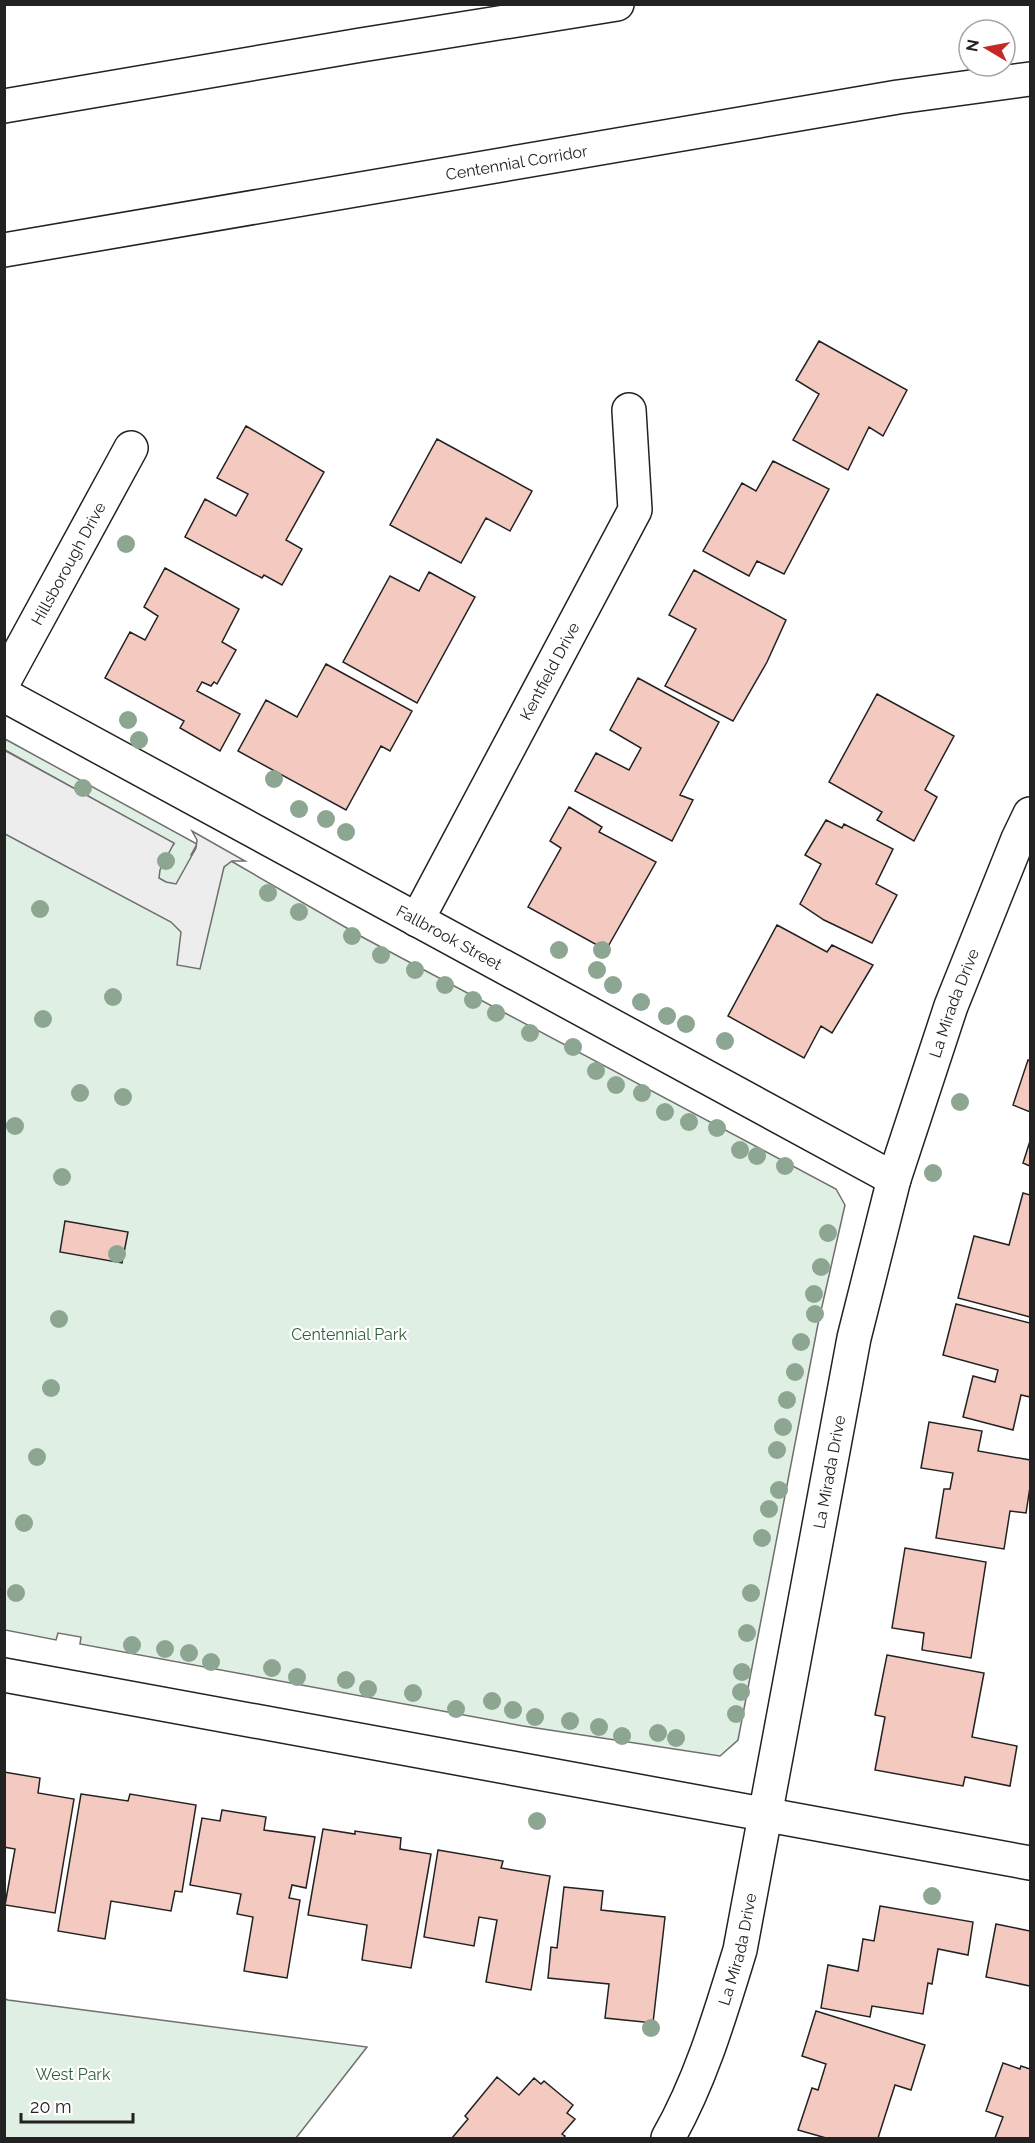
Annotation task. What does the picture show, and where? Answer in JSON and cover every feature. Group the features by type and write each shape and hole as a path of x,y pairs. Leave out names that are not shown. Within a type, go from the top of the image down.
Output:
{"main road":[{"path":"4,106 349,46 617,4"},
{"name":"Centennial Corridor","path":"4,250 886,99 1030,79"},
{"name":"Kentfield Drive","path":"417,920 635,510 629,410"},
{"name":"Hillsborough Drive","path":"4,681 130,448"},
{"name":"Fallbrook Street","path":"4,695 894,1179"},
{"name":"La Mirada Drive","path":"668,2139 679,2119 714,2036 740,1950 854,1338 894,1179 951,1006 1030,814"},
{"path":"4,1675 1030,1863"}],"green space":[{"name":"Centennial Park","path":"5,739 197,844 191,855 222,872 231,861 364,938 836,1189 845,1205 818,1324 738,1740 720,1756 523,1726 80,1644 81,1637 58,1633 56,1640 5,1630 4,754 174,844 5,750"},
{"name":"West Park","path":"5,1999 367,2047 296,2138 5,2138"}],"shaded area":[{"path":"4,750 174,843 160,870 159,878 166,882 176,884 196,848 197,840 192,831 245,861 232,861 224,867 200,969 177,965 181,932 171,922 5,834"}],"building":[{"path":"819,341 907,390 883,436 869,427 848,470 793,440 819,394 796,380"},
{"path":"246,426 324,472 286,540 302,549 282,585 264,575 262,578 185,537 205,499 236,516 248,494 217,478"},
{"path":"437,439 532,491 510,531 486,518 461,563 390,525"},
{"path":"773,461 829,489 784,574 757,561 749,576 703,551 742,483 756,491"},
{"path":"165,568 239,609 222,642 236,650 217,684 214,682 211,686 202,682 197,691 240,714 220,751 180,728 184,721 105,678 130,632 145,640 158,616 144,607"},
{"path":"694,570 786,620 767,662 733,721 665,686 696,629 669,615"},
{"path":"429,572 475,597 417,703 343,662 390,576 419,591"},
{"path":"326,664 412,711 390,751 381,746 346,810 238,751 266,700 297,717"},
{"path":"638,678 719,722 680,795 693,800 672,841 575,791 596,753 629,770 641,748 610,730"},
{"path":"877,694 954,736 925,790 937,797 914,841 877,820 882,812 829,782"},
{"path":"569,807 602,827 599,832 656,862 606,950 528,907 561,848 550,841"},
{"path":"826,820 842,828 844,824 893,849 876,884 897,895 872,943 824,920 800,904 821,864 805,855"},
{"path":"777,925 827,952 832,945 873,965 832,1033 821,1026 804,1058 728,1016"},
{"path":"1028,1060 1030,1061 1030,1112 1013,1105"},
{"path":"1030,1141 1030,1166 1023,1163"},
{"path":"1023,1193 1030,1195 1030,1317 958,1298 974,1236 1009,1245"},
{"path":"65,1221 128,1232 122,1263 60,1252"},
{"path":"956,1304 1030,1323 1030,1397 1021,1395 1013,1430 963,1417 973,1376 995,1382 998,1370 943,1355"},
{"path":"929,1422 982,1431 978,1451 1030,1460 1030,1487 1026,1513 1010,1511 1004,1549 936,1538 944,1489 950,1489 953,1473 921,1468"},
{"path":"905,1548 986,1562 971,1658 922,1650 924,1633 892,1628"},
{"path":"887,1655 984,1673 972,1737 1017,1746 1010,1786 965,1777 963,1786 875,1770 885,1717 875,1715"},
{"path":"4,1772 40,1778 38,1793 74,1799 55,1913 5,1905 15,1849 4,1847"},
{"path":"81,1794 128,1801 130,1794 196,1805 182,1892 175,1891 171,1911 111,1901 105,1939 58,1931"},
{"path":"222,1810 266,1817 264,1830 315,1837 306,1888 292,1885 289,1898 300,1900 287,1978 244,1971 253,1917 237,1914 241,1894 190,1885 202,1818 220,1821"},
{"path":"323,1829 401,1838 400,1849 431,1854 411,1968 362,1960 367,1925 308,1915"},
{"path":"438,1850 503,1861 501,1868 550,1876 531,1990 486,1982 497,1920 479,1917 474,1946 424,1937"},
{"path":"564,1887 603,1891 601,1910 665,1917 653,2023 605,2018 609,1984 548,1978 551,1947 557,1948"},
{"path":"880,1906 973,1922 968,1955 938,1949 932,1984 928,1983 923,2014 872,2006 870,2017 821,2008 828,1965 858,1971 863,1939 874,1941"},
{"path":"996,1924 1030,1931 1030,1986 986,1977"},
{"path":"816,2011 925,2045 911,2090 895,2085 878,2138 826,2138 798,2130 812,2088 818,2090 826,2064 802,2056"},
{"path":"1003,2063 1020,2069 1021,2066 1030,2069 1030,2138 995,2138 1003,2117 986,2111"},
{"path":"497,2077 519,2095 534,2078 541,2084 544,2081 573,2105 567,2113 575,2119 562,2134 565,2136 563,2138 452,2138 468,2119 465,2116"}]}
